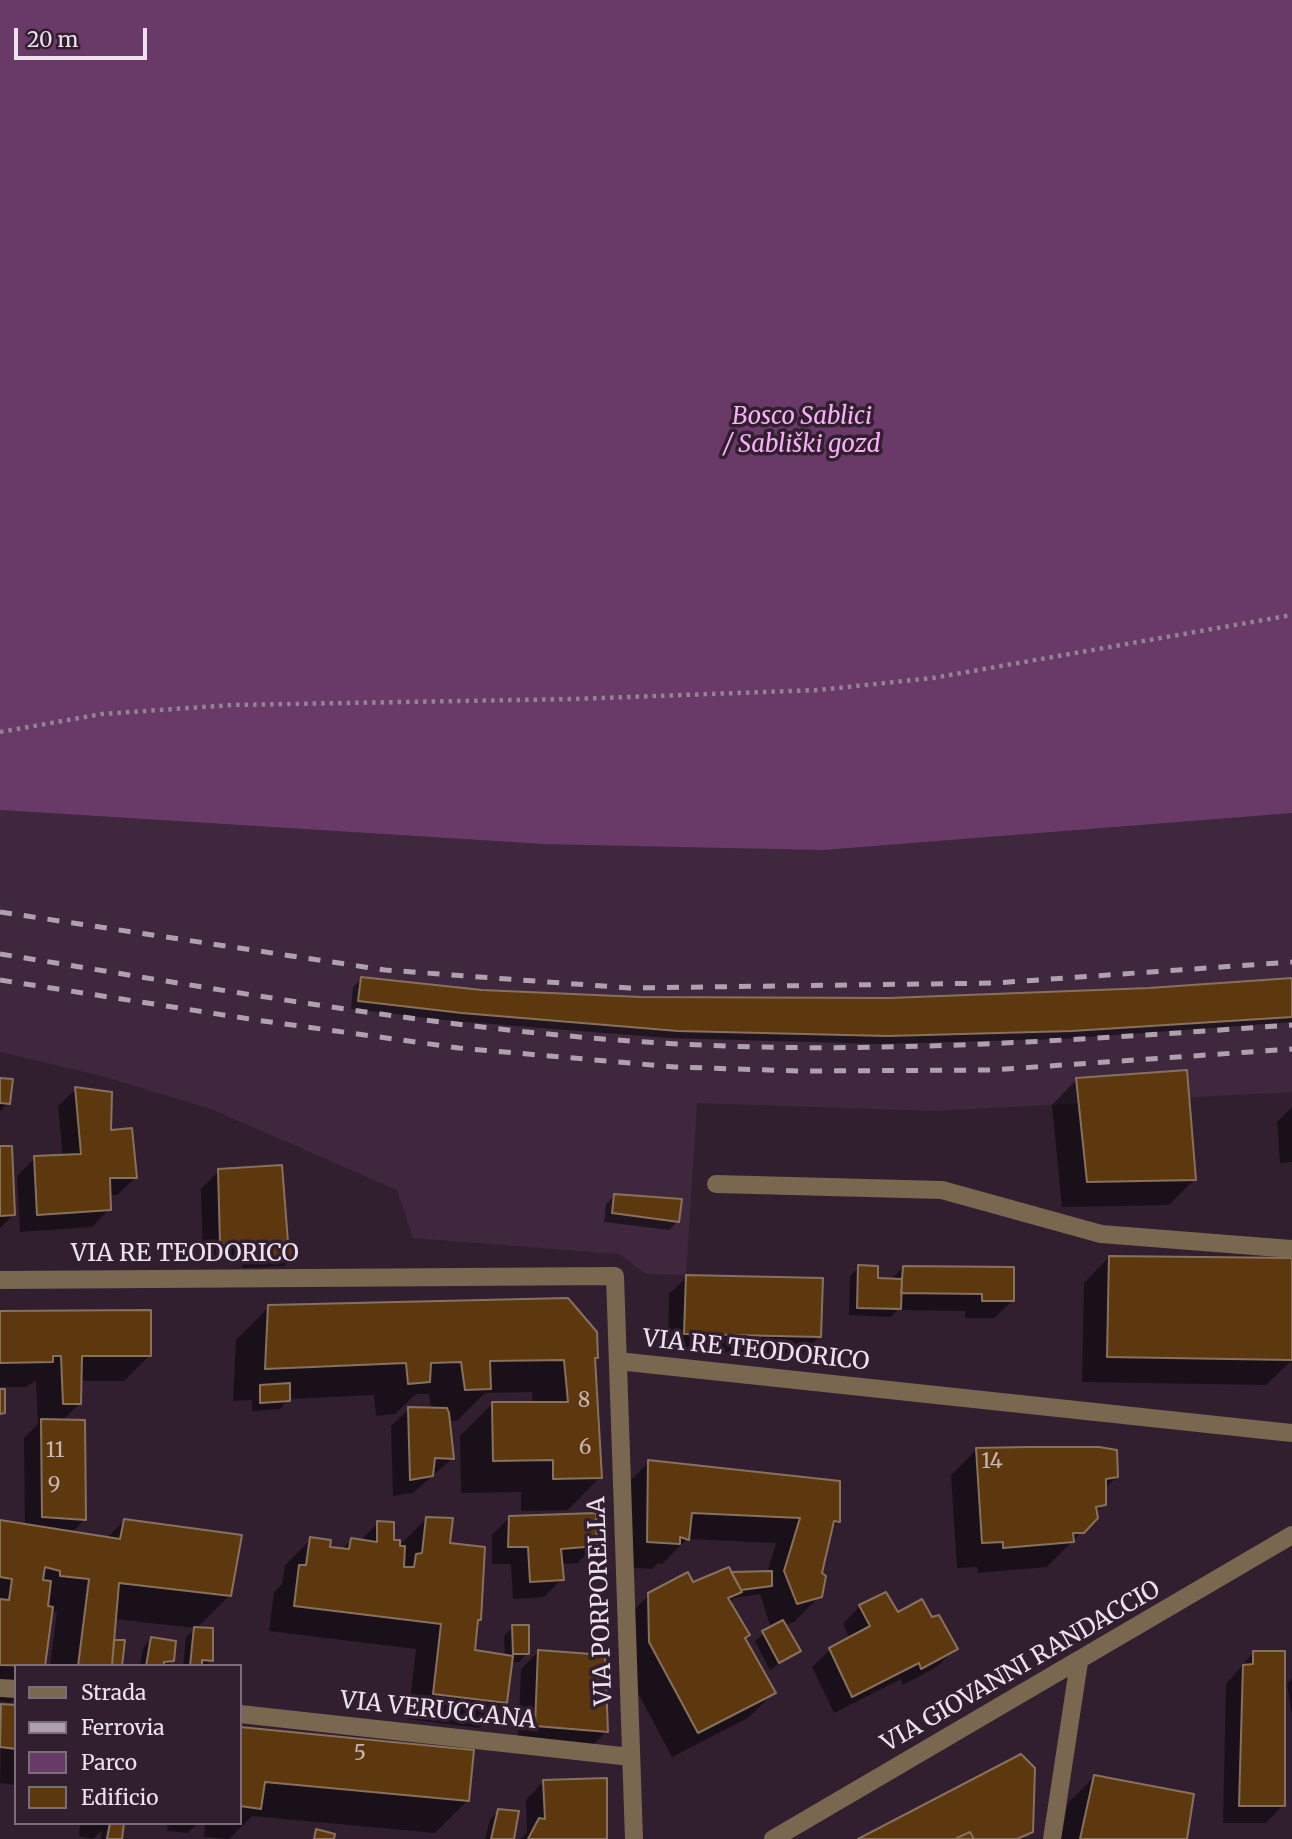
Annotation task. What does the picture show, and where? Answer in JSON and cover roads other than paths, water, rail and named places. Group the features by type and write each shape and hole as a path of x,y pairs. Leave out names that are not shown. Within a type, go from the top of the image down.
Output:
{"street":[{"path":"716,1184 942,1190 1101,1234 1292,1249"},
{"name":"VIA RE TEODORICO","path":"0,1280 615,1276 618,1361 1292,1433"},
{"name":"VIA PORPORELLA","path":"618,1361 634,1839"},
{"name":"VIA GIOVANNI RANDACCIO","path":"773,1839 1292,1535"},
{"path":"1052,1839 1079,1662"},
{"name":"VIA VERUCCANA","path":"242,1714 631,1757"}],"railway":[{"path":"0,912 385,970 630,988 995,983 1292,962"},
{"path":"0,954 423,1020 679,1044 909,1047 1292,1025"},
{"path":"0,980 459,1048 675,1067 800,1071 992,1070 1292,1049"}],"park label":[{"name":"Bosco Sablici / Sabliški gozd","path":"802,431"}]}
